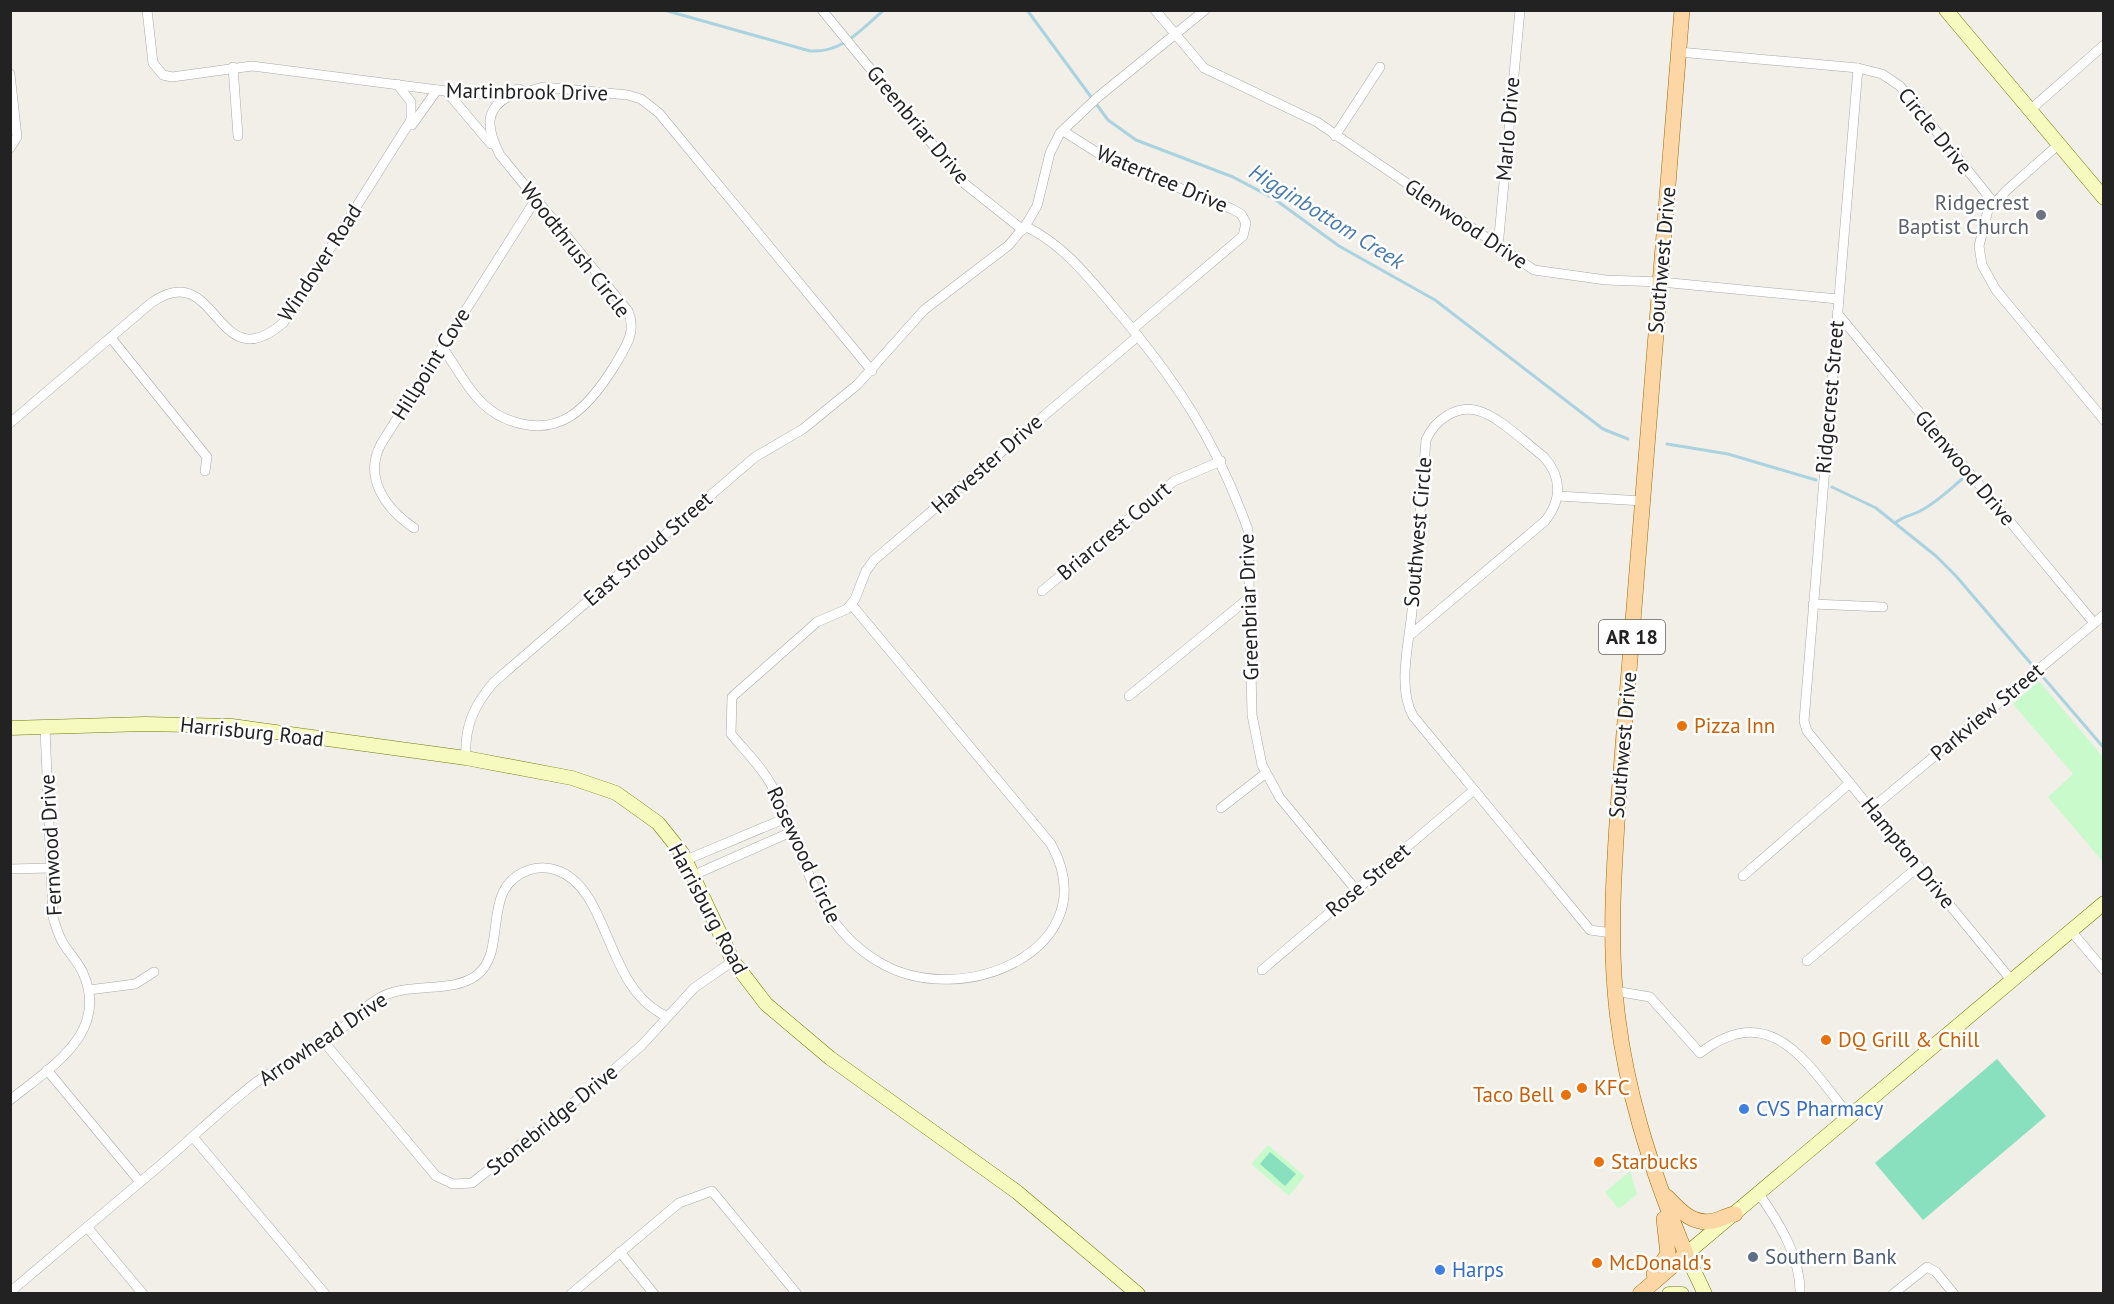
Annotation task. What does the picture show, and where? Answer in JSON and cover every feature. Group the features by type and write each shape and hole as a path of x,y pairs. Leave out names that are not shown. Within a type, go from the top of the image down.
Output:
{"main road":[{"name":"Southwest Drive","path":"1682,10 1618,811 1612,933 1615,991 1637,1115 1660,1189 1686,1254"},
{"path":"1946,10 2103,198"},
{"name":"Harrisburg Road","path":"10,728 145,724 223,725 466,758 572,778 616,793 658,823 686,860 733,961 766,1004 808,1042 988,1169 1138,1293"},
{"path":"1642,1292 1851,1118 2103,903"},
{"path":"1660,1189 1681,1212 1693,1220 1710,1221 1735,1214"},
{"path":"1642,1292 1668,1254 1660,1189"},
{"path":"1686,1254 1705,1293"},
{"path":"1669,1293 1682,1293"}],"street":[{"name":"Martinbrook Drive","path":"147,10 153,63 160,74 172,77 232,67 272,67 469,94 495,94 519,89 525,92 543,87 628,94 652,106 872,371"},
{"name":"Greenbriar Drive","path":"822,10 964,184 1024,228 1070,256 1179,387 1221,461 1241,505 1248,530 1253,726 1266,773 1280,798 1356,890"},
{"name":"Glenwood Drive","path":"1155,10 1197,61 1213,74 1275,100 1317,122 1498,247 1540,272 1606,280 1661,282 1838,299"},
{"name":"East Stroud Street","path":"466,758 466,733 470,718 477,704 494,682 755,457 803,429 872,371 924,310 1009,245 1024,228 1041,195 1050,153 1063,131 1098,97 1204,10"},
{"name":"Marlo Drive","path":"1498,247 1520,10"},
{"path":"2030,110 2103,45"},
{"name":"Circle Drive","path":"1679,52 1857,68 1882,74 1900,86 1994,203"},
{"path":"232,67 238,136"},
{"path":"1335,136 1380,67"},
{"name":"Ridgecrest Street","path":"1805,725 1857,68"},
{"path":"10,74 17,137 10,148"},
{"name":"Windover Road","path":"389,159 412,116 411,102 397,84"},
{"name":"Windover Road","path":"10,423 156,299 179,290 198,297 225,328 237,336 256,338 273,332 283,323 389,159 437,90"},
{"name":"Woodthrush Circle","path":"441,347 482,404 510,420 535,425 561,421 575,414 596,396 630,340 632,320 628,311 447,92"},
{"name":"Woodthrush Circle","path":"500,155 490,136 493,111 503,99 525,92"},
{"name":"Watertree Drive","path":"1063,131 1109,160 1232,209 1241,214 1246,223 1243,236 1135,332"},
{"path":"2060,144 1988,210 1979,246 1982,265 1996,290 2103,420"},
{"name":"Hillpoint Cove","path":"414,528 395,515 379,491 374,474 374,459 441,347 536,199"},
{"name":"Glenwood Drive","path":"1837,313 2094,623"},
{"name":"Harvester Drive","path":"852,604 874,560 1135,332"},
{"path":"111,338 207,457 205,471"},
{"name":"Southwest Circle","path":"1558,496 1557,475 1544,457 1484,412 1472,409 1458,411 1434,426 1426,440 1405,691 1408,708 1590,930 1612,933"},
{"name":"Briarcrest Court","path":"1042,591 1174,481 1221,461"},
{"path":"1409,636 1545,521 1555,507 1558,496 1643,501"},
{"path":"1129,696 1250,597"},
{"name":"Rosewood Circle","path":"852,604 1051,844 1063,869 1060,914 1054,927 1028,953 990,974 955,981 913,977 867,955 835,926 820,900 786,818 772,785 731,734 732,697 817,622 840,613 852,604"},
{"path":"1813,604 1883,607"},
{"name":"Parkview Street","path":"1871,809 2103,615"},
{"name":"Hampton Drive","path":"1805,725 2012,981"},
{"name":"Fernwood Drive","path":"10,1101 80,1038 89,1016 89,990 83,972 64,945 53,917 45,728"},
{"path":"1221,808 1266,773"},
{"path":"1743,876 1850,783"},
{"name":"Rose Street","path":"1263,970 1474,790"},
{"path":"686,860 786,818"},
{"path":"694,875 791,832"},
{"path":"1807,961 1919,866"},
{"path":"10,869 50,868"},
{"name":"Arrowhead Drive","path":"10,1292 255,1083 324,1042 375,1000 400,989 463,982 479,973 488,960 504,891 518,875 535,868 556,870 573,881 596,910 627,982 647,1004 666,1016"},
{"path":"2071,931 2103,970"},
{"name":"Stonebridge Drive","path":"324,1042 436,1176 462,1184 481,1178 602,1080 642,1045 693,988 733,961"},
{"path":"89,990 135,984 154,972"},
{"path":"1615,991 1650,997 1700,1053 1725,1038 1744,1032 1779,1038 1792,1047 1851,1118"},
{"path":"47,1070 140,1182"},
{"path":"193,1137 325,1293"},
{"path":"571,1293 679,1203 712,1191 796,1293"},
{"path":"1759,1194 1778,1221 1801,1278 1800,1293"},
{"path":"87,1227 143,1293"},
{"path":"620,1252 654,1293"},
{"path":"1893,1293 1927,1267 1936,1272 1954,1293"}],"green space":[{"path":"2039,681 2103,757 2103,862 2048,797 2073,774 2013,704"},
{"path":"1997,1059 2046,1116 1923,1220 1875,1163"},
{"path":"1268,1145 1305,1176 1289,1196 1251,1164"},
{"path":"1270,1152 1296,1174 1285,1186 1260,1164"},
{"path":"1630,1171 1637,1194 1619,1209 1605,1192"}],"waterway":[{"name":"Higginbottom Creek","path":"664,10 810,51 822,51 842,44 884,10"},
{"name":"Higginbottom Creek","path":"1027,10 1108,120 1136,140 1233,177 1273,198 1339,246 1435,300 1603,429 1628,439"},
{"name":"Higginbottom Creek","path":"1667,444 1728,454 1816,480"},
{"path":"1895,523 1931,504 1962,479"},
{"name":"Higginbottom Creek","path":"1832,487 1876,508 1936,556 2033,666"},
{"name":"Higginbottom Creek","path":"2043,677 2104,748"}],"place":[{"name":"Ridgecrest Baptist Church","path":"2041,215"},
{"name":"Pizza Inn","path":"1682,726"},
{"name":"DQ Grill & Chill","path":"1826,1040"},
{"name":"KFC","path":"1582,1088"},
{"name":"Taco Bell","path":"1566,1095"},
{"name":"CVS Pharmacy","path":"1744,1109"},
{"name":"Starbucks","path":"1599,1162"},
{"name":"Southern Bank","path":"1753,1257"},
{"name":"McDonald's","path":"1597,1263"},
{"name":"Harps","path":"1440,1270"}]}
